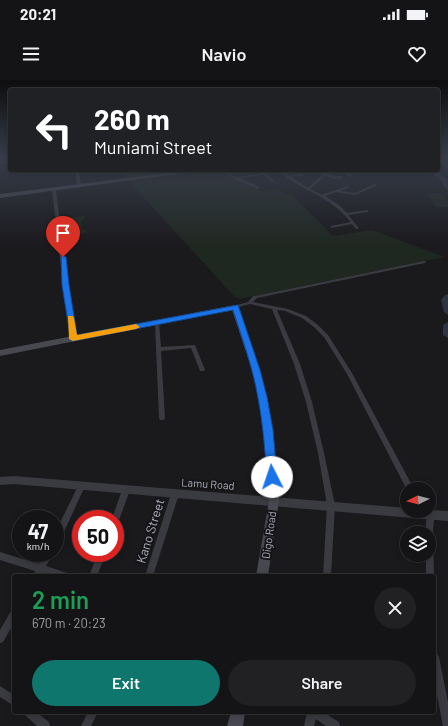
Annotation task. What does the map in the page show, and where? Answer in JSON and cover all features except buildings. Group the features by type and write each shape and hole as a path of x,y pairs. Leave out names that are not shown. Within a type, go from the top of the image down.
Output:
{"main road":[{"path":"0,195 56,187"},
{"path":"0,195 69,187"},
{"path":"0,353 235,307"},
{"name":"Digo Road","path":"235,307 256,370 263,397 268,430 274,501 262,574"},
{"path":"235,726 238,714"}],"street":[{"path":"304,187 338,206 347,214 357,228"},
{"path":"308,190 311,187"},
{"path":"322,196 347,187"},
{"path":"336,191 355,194 370,187"},
{"path":"54,189 73,339"},
{"path":"347,214 367,211"},
{"path":"332,226 353,223"},
{"path":"250,303 255,297 424,262"},
{"path":"235,307 250,303 304,317 326,336 359,390 406,482"},
{"path":"274,308 297,364 309,402 331,505 327,574"},
{"path":"158,323 162,418"},
{"path":"159,349 193,346 202,370"},
{"name":"Lamu Road","path":"0,481 14,480 175,494 400,510"},
{"path":"64,522 80,486"},
{"path":"119,510 126,490"},
{"name":"Kano Street","path":"150,574 175,494"},
{"name":"Lamu Road","path":"436,514 448,516"},
{"path":"426,518 429,529 430,574"},
{"path":"0,556 40,572 52,574"},
{"path":"40,572 45,562"},
{"path":"94,574 98,562"},
{"path":"0,639 12,618"},
{"path":"436,667 448,726"},
{"path":"0,691 12,700"},
{"path":"30,714 45,726"},
{"path":"86,726 92,714"},
{"path":"309,726 312,714"},
{"path":"316,714 335,726"}],"shaded area":[{"path":"134,187 254,187 264,192 279,189 284,194 291,194 333,236 372,230 445,257 239,299 234,296"},
{"path":"427,193 442,193 448,202 448,207 436,207"},
{"path":"86,216 81,221 83,230 88,229 83,234 63,236 61,219"}],"waterway":[{"path":"448,297 445,300 448,312"},
{"path":"448,325 448,335"}],"slow traffic":[{"path":"71,318 73,339 136,327"}],"route":[{"path":"63,257 65,285 73,339 235,307 256,370 263,397 268,430 272,477"}]}
